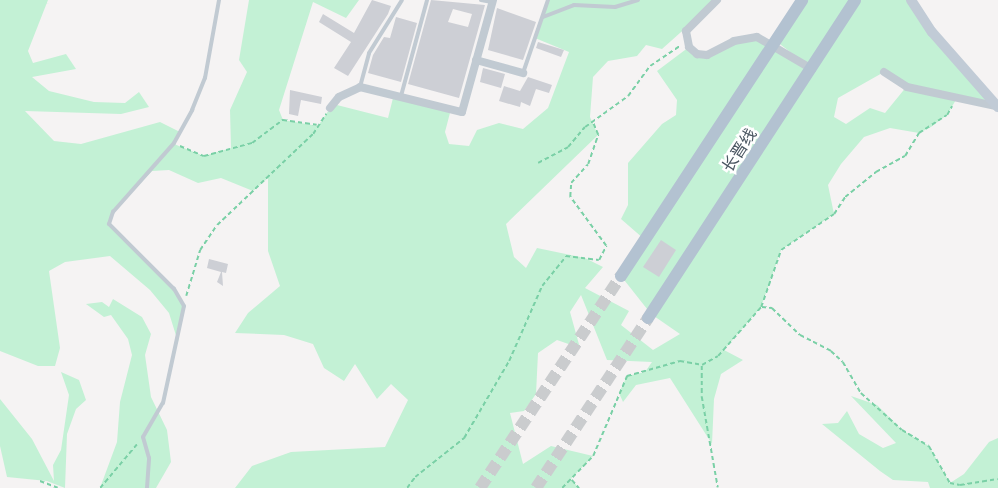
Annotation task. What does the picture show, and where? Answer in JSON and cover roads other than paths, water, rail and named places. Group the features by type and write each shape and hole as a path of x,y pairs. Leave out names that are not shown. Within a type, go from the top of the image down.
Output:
{"main road":[{"name":"长晋线","path":"621,276 802,0"},
{"name":"长晋线","path":"648,318 855,0"},
{"path":"911,0 932,32 997,106"}],"street":[{"path":"717,0 686,31 686,39 697,54 707,55 746,38 757,37 812,69"},
{"path":"330,108 339,97 360,87 462,112 493,1"},
{"path":"476,60 523,73"},
{"path":"884,72 907,87 997,106"}],"lane":[{"path":"147,488 149,458 143,437 163,403 184,306 174,289 109,224 113,212 174,143 204,78 219,0"},
{"path":"360,87 369,53 402,0"},
{"path":"401,96 427,0"},
{"path":"481,0 493,1"},
{"path":"523,73 548,0"},
{"path":"543,17 574,5 615,8 638,0"}],"tunnel":[{"path":"480,488 621,276"},
{"path":"536,488 648,318"}]}
